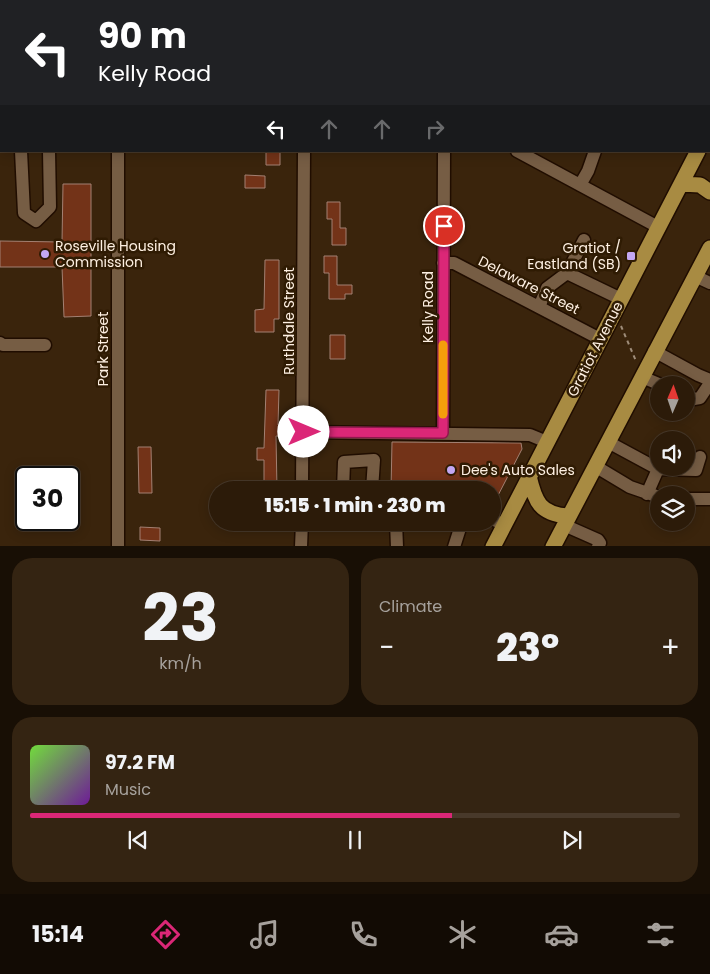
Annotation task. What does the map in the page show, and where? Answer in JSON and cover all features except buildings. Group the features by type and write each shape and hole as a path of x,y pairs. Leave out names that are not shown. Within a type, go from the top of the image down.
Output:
{"main road":[{"name":"Gratiot Avenue","path":"501,518 529,476 697,152"},
{"path":"681,184 700,185 710,192"},
{"path":"553,546 608,442 639,370 654,352 710,248"},
{"path":"529,476 535,498 544,509 550,514 566,521"},
{"name":"Gratiot Avenue","path":"493,546 496,531"}],"street":[{"path":"21,152 24,213 36,221 50,207 49,152"},
{"name":"Park Street","path":"118,152 118,546"},
{"name":"Ruthdale Street","path":"302,481 304,152"},
{"name":"Kelly Road","path":"443,433 444,152"},
{"path":"518,152 658,227"},
{"path":"580,185 588,171 595,152"},
{"path":"539,307 547,288 567,273 584,240"},
{"name":"Delaware Street","path":"444,263 454,263 600,339"},
{"path":"567,273 621,299"},
{"path":"694,276 710,283"},
{"path":"0,344 45,345"},
{"path":"654,352 710,381 700,398 695,399"},
{"path":"639,370 650,378"},
{"path":"304,432 530,435 547,442"},
{"path":"608,442 650,465"},
{"path":"695,470 700,457"},
{"path":"343,481 344,462 374,460 373,481"},
{"path":"595,466 630,487 650,494"},
{"path":"695,499 710,499"},
{"path":"566,521 598,540 602,545"},
{"path":"302,531 302,546"},
{"path":"396,531 397,546"},
{"path":"454,546 459,531"}],"path":[{"path":"621,326 639,370"}],"slow traffic":[{"path":"443,345 443,414"}],"place":[{"name":"Roseville Housing Commission","path":"45,254"},
{"name":"Gratiot / Eastland (SB)","path":"631,256"},
{"name":"Dee's Auto Sales","path":"451,470"}],"route":[{"path":"304,432 443,433 444,226"}]}
